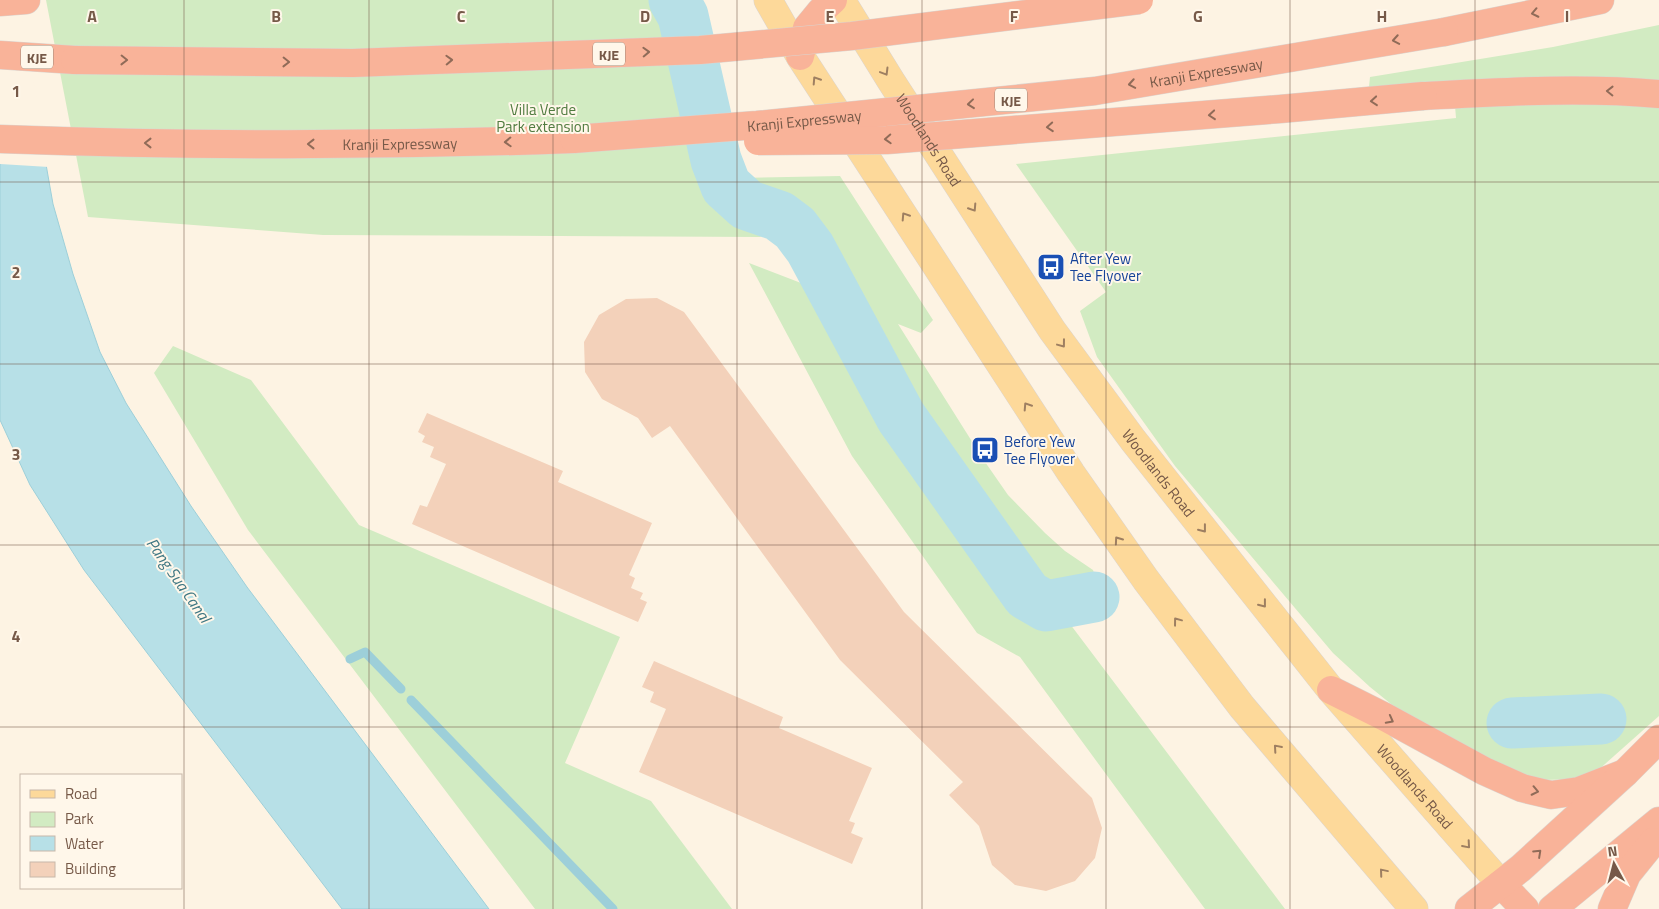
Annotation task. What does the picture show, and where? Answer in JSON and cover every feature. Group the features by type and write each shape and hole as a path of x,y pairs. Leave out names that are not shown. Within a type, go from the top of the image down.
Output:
{"highway":[{"path":"0,2 26,0"},
{"path":"800,56 807,28 833,0"},
{"name":"KJE","path":"0,55 75,60 354,63 700,50 852,36 1139,0"},
{"name":"Kranji Expressway","path":"0,139 118,143 452,144 574,139 766,124 1095,91 1444,32 1600,0"},
{"path":"574,139 689,142 887,140 1423,96 1531,90 1632,91 1659,94"},
{"path":"1330,690 1385,717 1484,771 1522,788 1551,795 1580,791 1625,773"},
{"path":"1468,909 1521,868 1625,773 1659,739"},
{"path":"1552,909 1659,821"},
{"path":"1612,909 1627,874 1659,835"},
{"name":"Woodlands Road","path":"1501,884 1525,909"}],"main road":[{"path":"768,0 800,56 1071,473 1146,580 1242,707 1414,909"},
{"name":"Woodlands Road","path":"841,0 890,82 1052,330 1133,440 1330,690 1501,884"}],"green space":[{"name":"Villa Verde Park extension","path":"46,0 656,0 667,23 698,173 713,206 732,222 762,237 323,235 88,217"},
{"path":"1659,25 1659,716 1596,772 1574,779 1544,780 1523,775 1421,724 1391,704 1333,653 1175,466 1097,357 1080,311 1106,292 1016,164 1456,118 1453,81 1369,87 1370,77 1553,47"},
{"path":"840,176 933,320 921,333 898,324 983,459 1008,495 1065,551 1093,570 1095,576 1045,586 1039,585 1022,575 910,412 818,242 800,217 782,206 751,193 734,178"},
{"path":"749,263 801,283 891,437 1005,599 1043,623 1067,620 1285,909 1205,909 1020,657 977,633 852,456"},
{"path":"173,346 251,380 359,525 620,637 565,763 651,801 732,909 535,909 248,530 154,373"}],"water":[{"name":"Pang Sua Canal","path":"0,0 17,0 53,204 73,274 100,352 126,403 191,506 247,587 489,909 342,909 84,570 30,485 0,420"}],"pier":[{"path":"0,0 19,0 49,167 0,164"}],"building":[{"path":"657,298 684,312 904,612 1092,798 1102,828 1095,858 1075,881 1046,891 1015,885 992,865 979,826 949,795 963,782 840,660 670,426 652,438 638,418 602,399 585,372 584,342 599,315 626,299"},
{"path":"427,413 563,471 558,482 652,523 629,575 635,578 631,588 643,593 640,599 647,602 638,622 412,524 420,505 427,507 446,464 430,457 434,447 422,442 425,436 418,432"},
{"path":"654,661 783,717 779,728 872,768 849,821 855,823 851,833 863,838 852,864 639,772 666,709 650,702 654,692 642,687"}],"waterway":[{"path":"674,0 683,16 716,160 726,186 747,205 779,216 795,228 810,248 901,417 1027,595 1046,606 1094,597"},
{"path":"350,659 365,652 401,689"},
{"path":"411,700 613,909"},
{"path":"1512,723 1601,719"}],"place":[{"name":"After Yew Tee Flyover","path":"1051,267"},
{"name":"Before Yew Tee Flyover","path":"985,450"}]}
